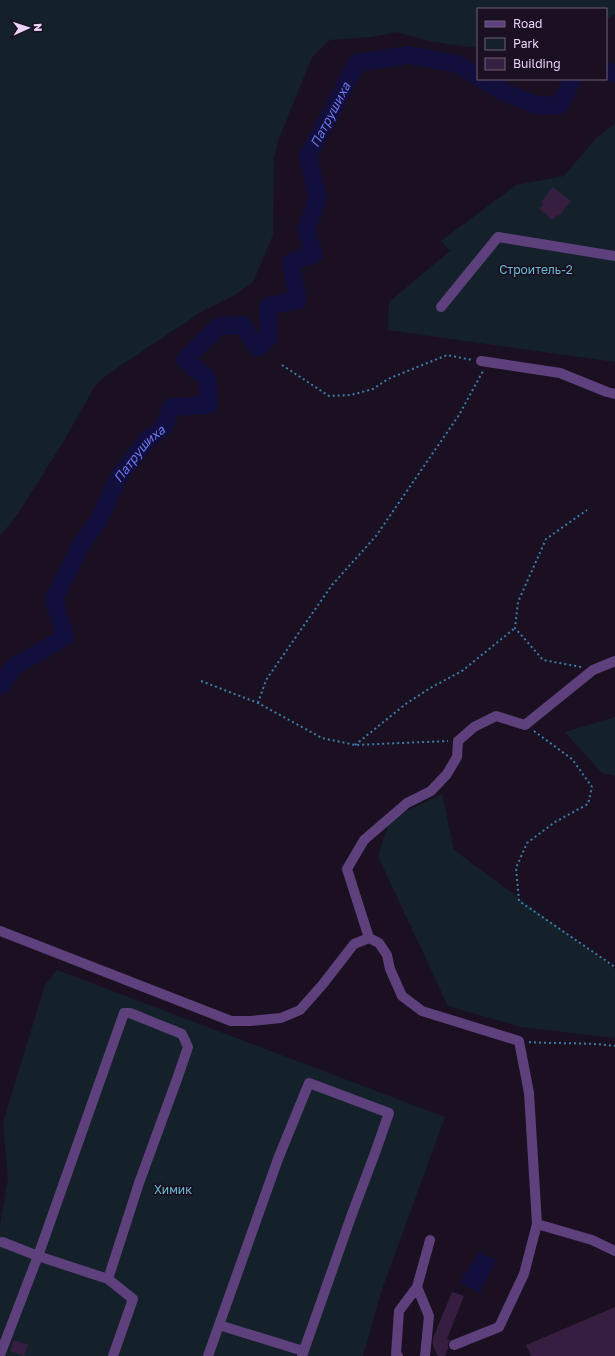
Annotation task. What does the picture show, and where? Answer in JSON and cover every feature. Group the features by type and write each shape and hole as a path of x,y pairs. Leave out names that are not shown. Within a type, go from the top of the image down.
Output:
{"street":[{"path":"441,307 498,236 615,256"},
{"path":"485,362 560,373 615,394"},
{"path":"454,1345 499,1327 524,1274 538,1224 529,1093 519,1041 422,1010 402,996 390,969 387,955 379,943 369,938 347,869 364,840 408,803 431,791 447,774 457,757 458,741 474,727 496,716 525,725 593,670 615,660"},
{"path":"0,931 231,1021 281,1018 300,1010 323,984 354,944 369,938"},
{"path":"0,1355 38,1256 124,1013 130,1013 182,1034 188,1047 139,1183 108,1279"},
{"path":"208,1356 219,1325 278,1159 309,1083 388,1113 302,1354 219,1325"},
{"path":"538,1224 592,1240 615,1251"},
{"path":"398,1356 396,1354 399,1311 417,1287 430,1240"},
{"path":"2,1242 38,1256 108,1279 134,1299 112,1356"},
{"path":"417,1287 429,1316 425,1356"}],"path":[{"path":"258,703 266,680 332,585 376,536 459,415 485,362 447,355 388,379 373,390 351,395 329,396 282,365"},
{"path":"355,745 407,703 432,687 462,671 515,628 518,602 546,538 587,510"},
{"path":"515,628 543,660 593,670"},
{"path":"201,681 258,703 322,738 355,745 458,741"},
{"path":"525,725 572,759 592,788 588,804 555,822 527,843 516,868 519,901 615,967"},
{"path":"519,1041 555,1044 596,1043 615,1046"}],"green space":[{"path":"0,0 615,0 615,14 607,19 607,8 477,8 477,48 433,42 396,32 371,37 330,40 312,57 278,141 274,158 273,235 253,282 233,296 201,312 111,372 96,384 65,439 17,515 0,536"},
{"name":"Строитель-2","path":"615,124 615,362 388,330 389,302 450,251 441,241 516,185 564,176 597,137"},
{"path":"615,717 615,776 602,773 565,732"},
{"path":"442,794 454,850 615,969 615,1038 521,1027 448,1006 378,856 390,819"},
{"name":"Химик","path":"57,970 445,1117 381,1292 363,1356 0,1356 0,1226 8,1179 3,1122 45,985"}],"shaded area":[{"path":"479,1252 496,1260 480,1293 460,1282"}],"building":[{"path":"553,187 571,201 559,216 557,215 553,220 539,209 543,204 541,202"},
{"path":"452,1292 464,1296 447,1339 450,1340 445,1356 438,1356 433,1346 433,1338"},
{"path":"615,1307 615,1356 531,1356 526,1345"},
{"path":"14,1340 28,1345 24,1356 10,1351"}],"waterway":[{"name":"Патрушиха","path":"0,686 15,666 65,637 54,599 81,545 100,518 118,478 146,441 164,427 171,407 209,405 207,378 185,360 219,326 243,325 257,348 269,337 268,306 298,300 291,262 314,254 306,230 318,199 308,156 357,63 408,55 458,64 477,76"},
{"name":"Патрушиха","path":"607,71 615,74"},
{"name":"Патрушиха","path":"484,80 504,92 538,106 560,105 572,80"}]}
